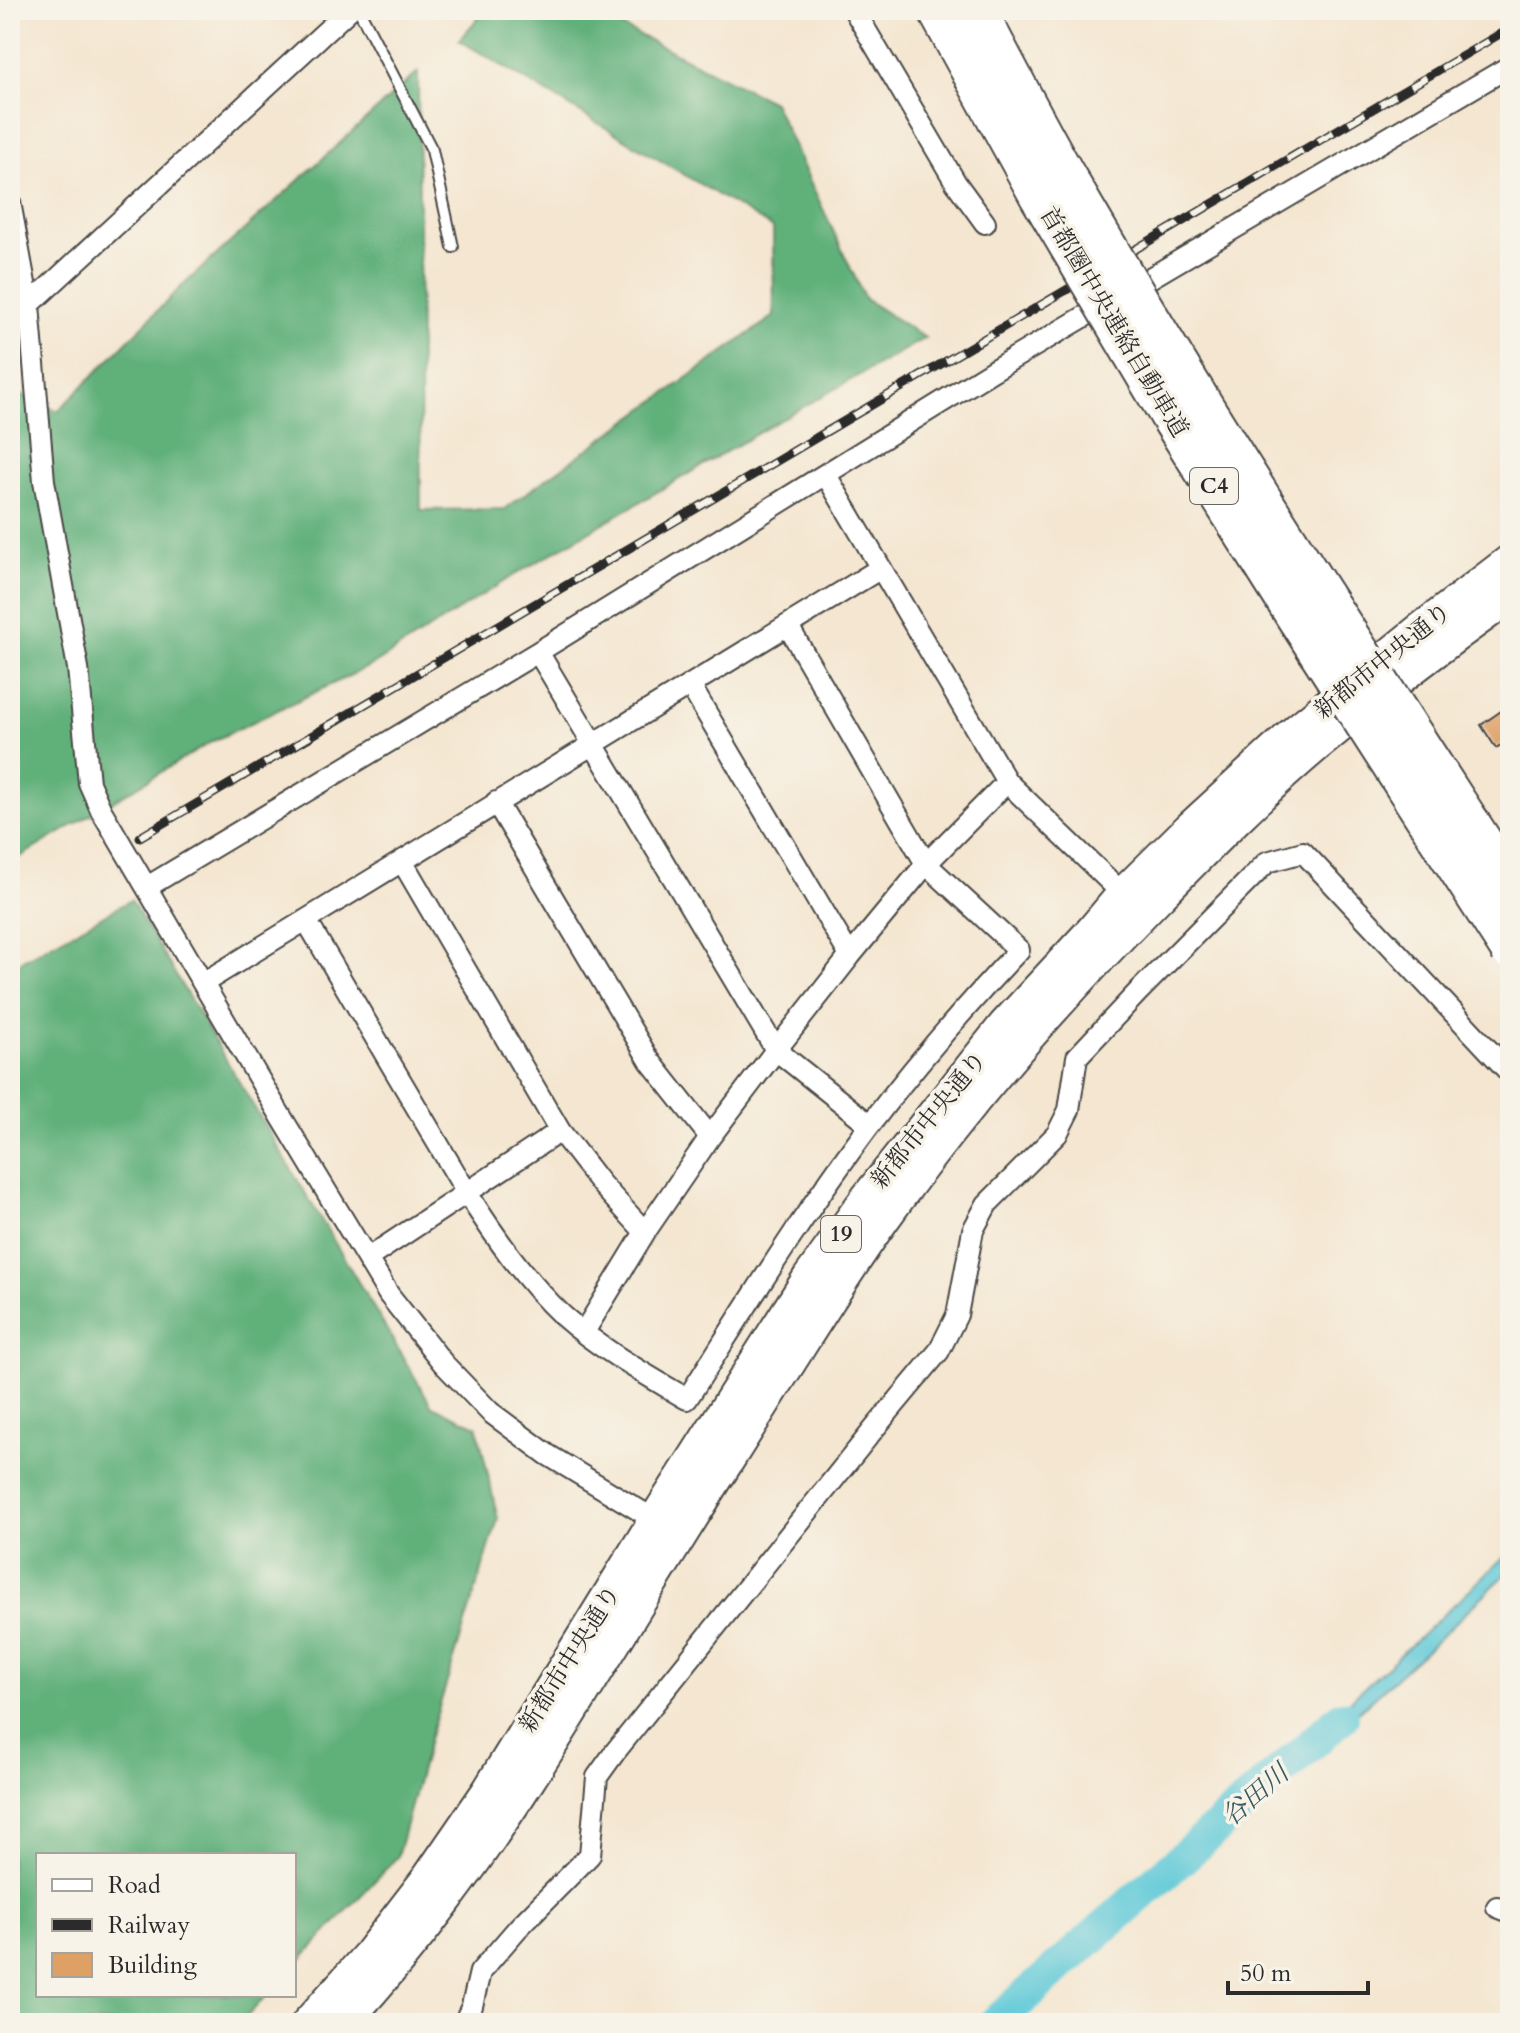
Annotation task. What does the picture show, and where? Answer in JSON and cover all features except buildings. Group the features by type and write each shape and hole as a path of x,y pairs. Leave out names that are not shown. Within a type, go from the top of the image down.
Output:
{"highway":[{"name":"首都圏中央連絡自動車道","path":"937,10 1039,196 1173,422 1510,950"},
{"name":"首都圏中央連絡自動車道","path":"977,10 1068,180 1203,403 1510,884"}],"main road":[{"name":"新都市中央通り","path":"343,2023 390,1971 445,1901 554,1741 668,1528 809,1278 867,1198 1005,1025 1123,894 1189,829 1296,731 1510,561"},
{"name":"新都市中央通り","path":"308,2023 368,1956 446,1852 883,1219 1021,1044 1117,938 1209,845 1316,746 1430,654 1510,596"}],"street":[{"path":"29,305 349,10"},
{"path":"854,10 956,183 985,223"},
{"path":"147,887 538,652 992,371 1510,66"},
{"path":"10,202 29,305 44,481 78,668 89,783 101,810 389,1295 443,1363 490,1412 548,1455 668,1528"},
{"path":"826,475 1007,782 1123,894"},
{"path":"203,983 881,568"},
{"path":"306,920 467,1193 522,1272 558,1311 584,1332 630,1366 687,1399 801,1221 870,1125 970,1002 1019,950 926,864 788,626"},
{"path":"538,652 776,1050 870,1125"},
{"path":"690,685 850,956"},
{"path":"584,1332 645,1232 710,1137 776,1050 926,864 1007,782"},
{"path":"496,802 650,1061 710,1137"},
{"path":"464,2023 472,2006 480,1972 518,1928 590,1855 597,1777 939,1351 957,1315 973,1230 987,1204 1057,1134 1069,1110 1077,1057 1267,862 1303,852 1510,1073"},
{"path":"402,861 560,1131 601,1184 645,1232"},
{"path":"368,1258 560,1131"}],"lane":[{"path":"359,10 432,150 453,247"}],"green space":[{"path":"485,10 595,13 773,102 865,299 925,338 506,580 374,664 213,741 10,863 10,349 17,393 58,411 180,288 418,72 421,510 504,509 774,316 773,228 459,40"},
{"path":"131,900 432,1406 477,1426 498,1519 430,1736 397,1857 296,1965 296,1853 36,1853 36,1997 265,1997 241,2023 10,2023 10,967"}],"water":[{"path":"1510,1551 1510,1570 1432,1645 1312,1754 1302,1744 1423,1634"}],"waterway":[{"name":"谷田川","path":"995,2023 1342,1717"}],"railway":[{"path":"140,837 1510,28"}]}
